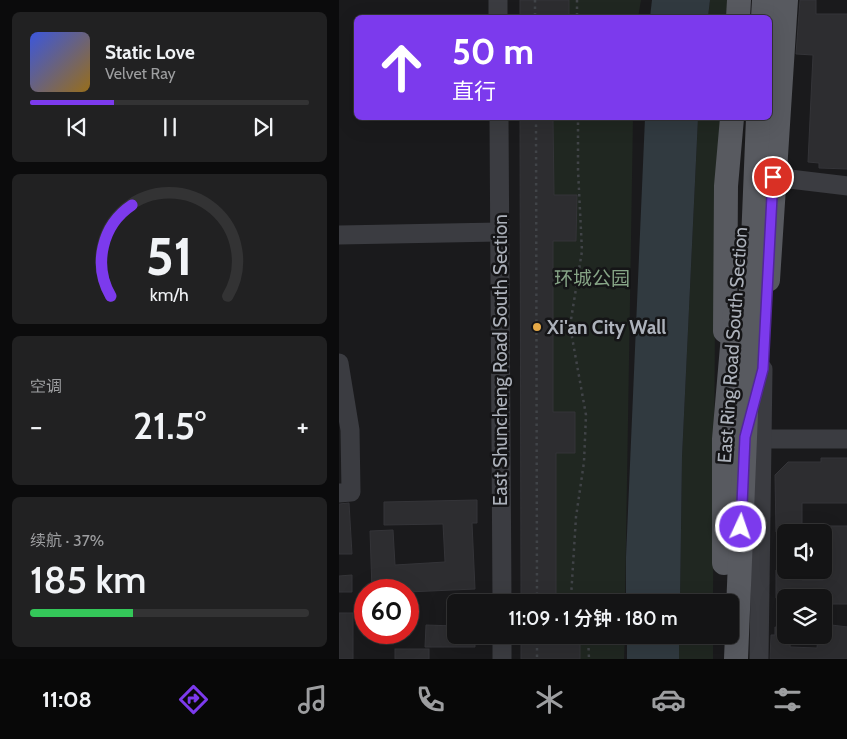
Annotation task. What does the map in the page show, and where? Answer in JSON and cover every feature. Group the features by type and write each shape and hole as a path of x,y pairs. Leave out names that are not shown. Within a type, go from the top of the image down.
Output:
{"main road":[{"path":"738,15 739,0"},
{"path":"751,15 752,0"},
{"path":"763,15 764,0"},
{"path":"744,438 763,369 773,177 786,0"},
{"path":"732,120 726,186 744,438"},
{"name":"East Ring Road South Section","path":"724,594 744,438 736,306 746,120"},
{"name":"East Ring Road South Section","path":"736,659 758,120"},
{"path":"723,644 723,659"}],"street":[{"path":"498,0 498,15"},
{"name":"East Shuncheng Road South Section","path":"499,120 502,594"},
{"path":"773,177 847,186"},
{"path":"339,235 499,232"},
{"path":"339,363 350,430 351,492 339,493"},
{"path":"759,659 744,438 847,439"},
{"path":"502,644 502,659"}],"path":[{"path":"535,0 535,15"},
{"path":"577,0 577,15"},
{"path":"536,120 537,594"},
{"path":"571,594 576,517 584,462 586,415 570,326 582,251 578,170 578,120"},
{"path":"537,644 537,659"},
{"path":"588,644 589,659"}],"green space":[{"path":"569,0 641,0 638,15 569,15"},
{"path":"710,0 733,0 732,15 708,15"},
{"name":"环城公园","path":"553,120 633,120 625,594 556,594 556,453 575,453 575,413 553,412 553,241 576,241 577,195 554,195"},
{"path":"698,120 723,120 716,185 713,594 680,594 682,457"},
{"path":"580,644 625,644 624,659 580,659"},
{"path":"679,644 713,644 713,659 679,659"}],"shaded area":[{"path":"652,0 710,0 708,15 650,15"},
{"path":"645,120 698,120 682,457 680,594 626,594"},
{"path":"627,644 679,644 679,659 627,659"}],"building":[{"path":"520,0 569,0 569,15 520,15"},
{"path":"800,0 816,0 816,14 848,14 848,169 819,168 819,163 808,162 813,55 796,54"},
{"name":"Xi'an City Wall","path":"520,120 553,120 554,195 577,195 576,241 553,241 553,412 575,412 575,453 556,453 556,594 521,594"},
{"path":"821,458 848,458 848,503 802,503 802,524 777,524 776,532 775,475 788,462 821,462"},
{"path":"477,500 477,523 472,523 475,589 419,592 419,579 372,579 370,531 393,530 395,565 445,562 443,524 384,525 384,502"},
{"path":"349,503 352,554 339,554 339,504"},
{"path":"832,526 848,526 848,604 832,604 832,589 777,589 776,598 776,570 777,579 832,579"},
{"path":"352,575 352,592 339,592 339,576"},
{"path":"339,613 353,613 353,659 339,659"},
{"path":"426,625 447,626 447,644 475,644 475,647 425,647"},
{"path":"832,625 848,627 848,659 770,659 771,635 775,635 775,627 777,627 777,644 790,644 790,647 817,648 817,644 832,644"},
{"path":"521,644 580,644 580,659 521,659"},
{"path":"395,649 429,649 429,659 395,659"}],"place":[{"name":"Xi'an City Wall","path":"537,327"}],"route":[{"path":"741,527 745,437 763,369 773,177"}]}
